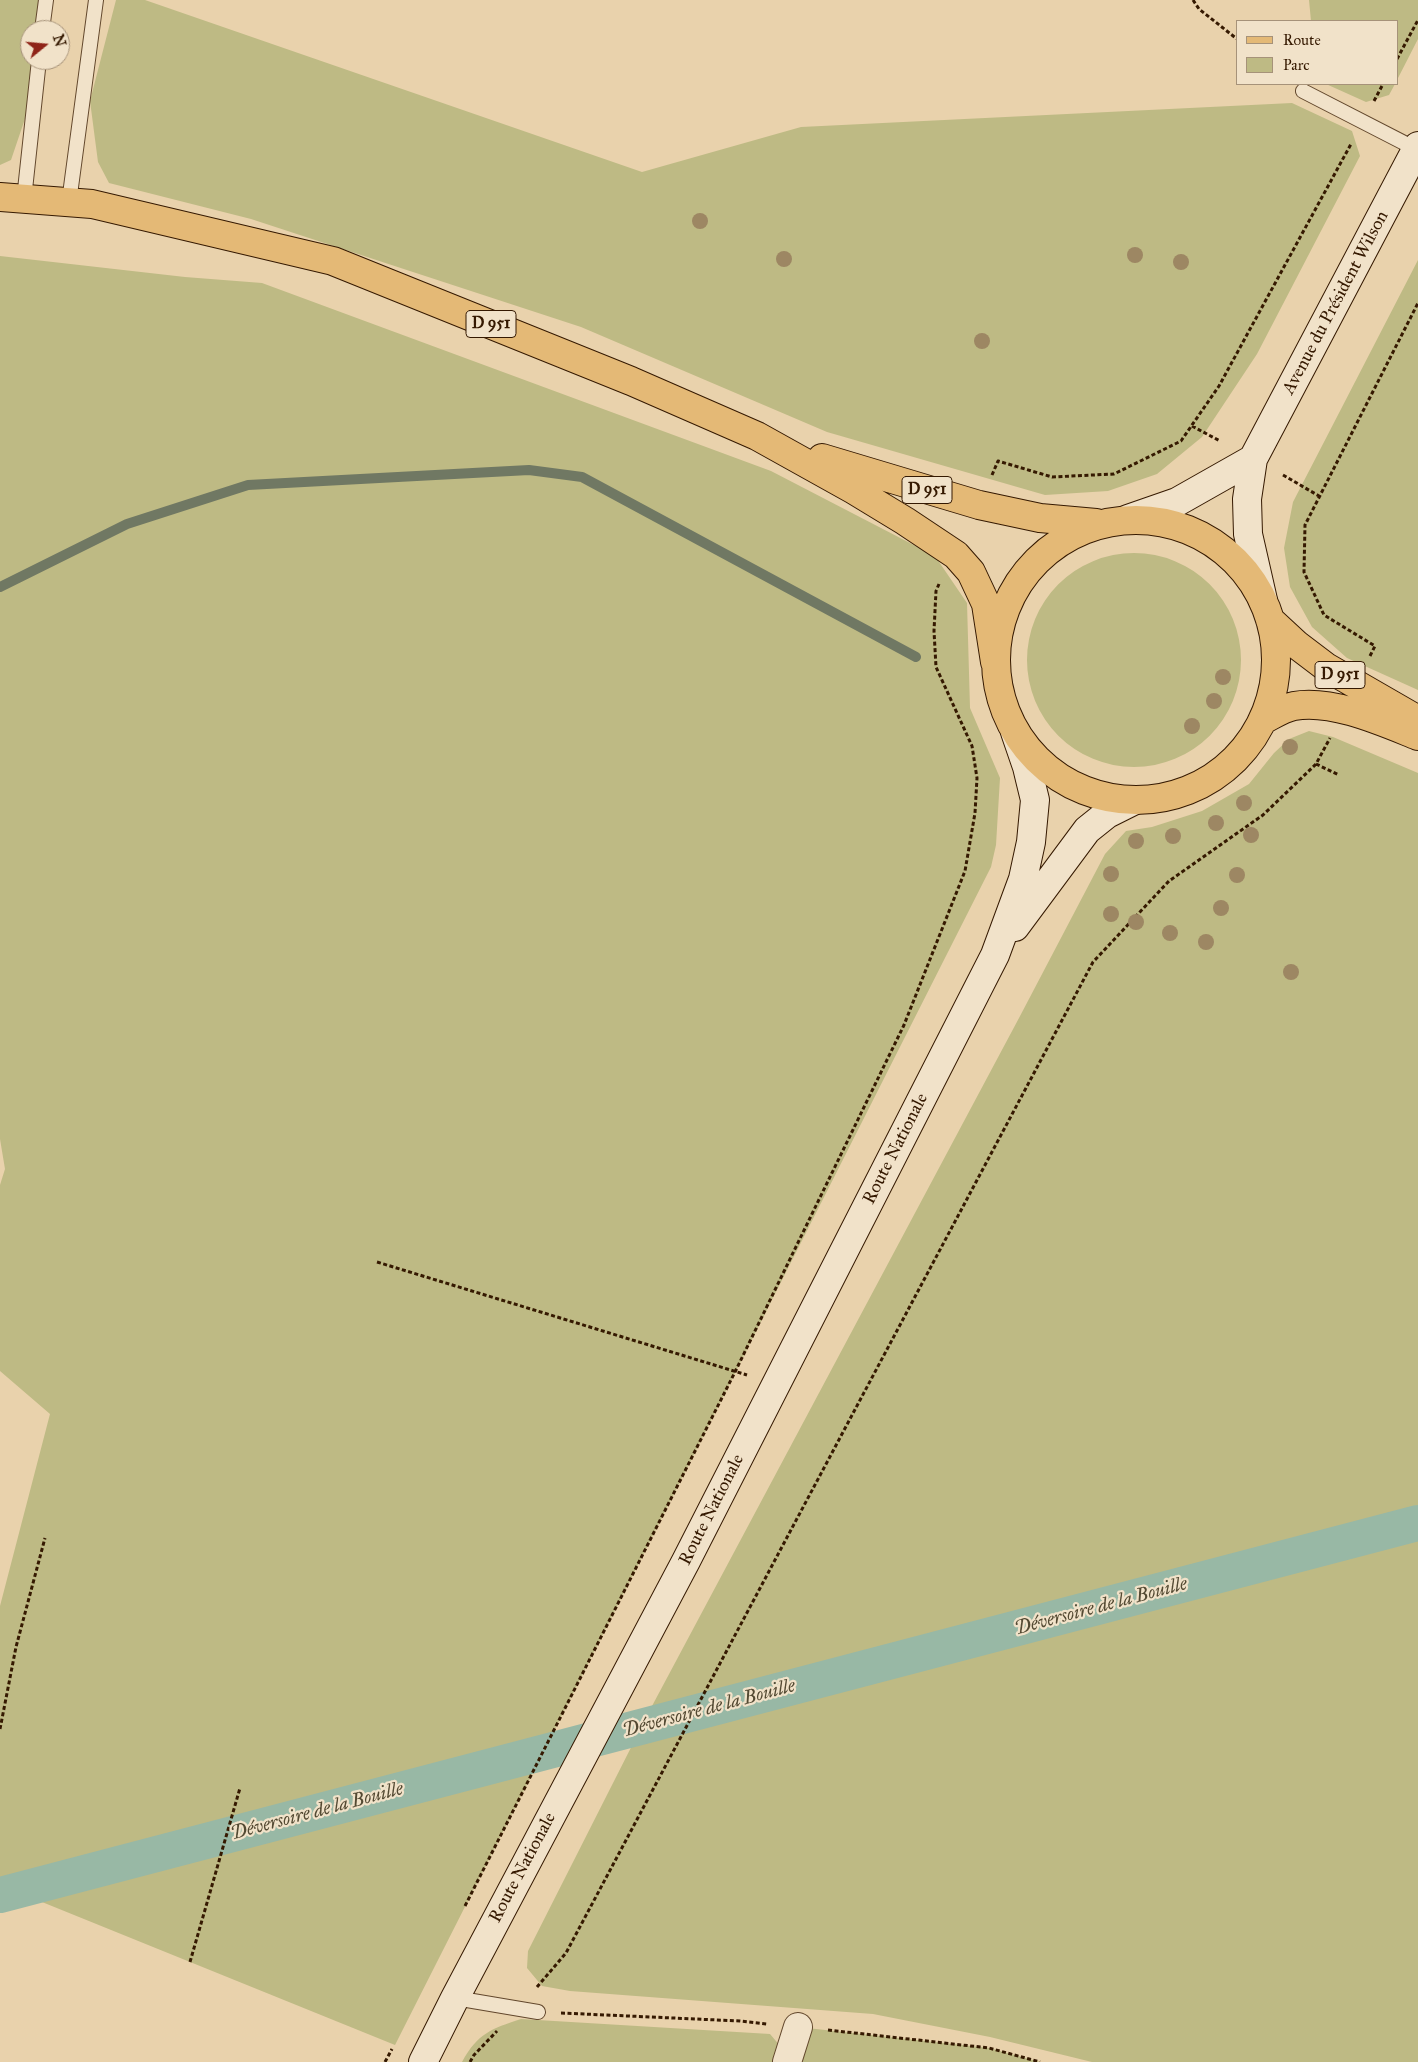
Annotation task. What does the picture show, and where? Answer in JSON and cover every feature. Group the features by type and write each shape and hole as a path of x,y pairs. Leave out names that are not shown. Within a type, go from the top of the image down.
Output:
{"main road":[{"name":"Avenue du Président Wilson","path":"1266,610 1248,534 1247,499 1253,459 1417,148"},
{"name":"D 951","path":"12,198 92,204 333,261 631,380 757,436 854,490 956,555 971,572 986,604 995,662"},
{"name":"D 951","path":"757,436 861,471 979,505 1040,518 1101,523"},
{"path":"1128,519 1178,502 1253,459"},
{"path":"1128,519 1148,519 1186,528 1221,548 1238,563 1252,581 1266,610 1274,640 1275,675 1270,701 1263,720 1240,754 1226,768 1192,789 1173,796 1133,801 1108,798 1084,791 1060,778 1037,758 1015,732 1001,698 995,662 997,635 1004,609 1016,585 1032,564 1053,546 1076,532 1101,523 1128,519"},
{"name":"D 951","path":"1266,610 1311,656 1418,720"},
{"name":"D 951","path":"1263,720 1284,709 1306,704 1345,710 1418,736"},
{"name":"Route Nationale","path":"423,2062 686,1561 995,955 1023,880 1031,842 1035,800 1027,767 1015,732"},
{"name":"Route Nationale","path":"995,955 1087,830 1107,814 1133,801"},
{"path":"787,2062 798,2027"}],"lane":[{"path":"43,20 46,0"},
{"path":"68,202 96,0"},
{"path":"12,198 37,70"},
{"path":"1304,90 1417,148"},
{"path":"455,1998 538,2012"}],"path":[{"path":"1193,0 1199,9 1236,37"},
{"path":"1398,57 1418,20"},
{"path":"979,505 998,461 1052,477 1114,474 1182,441 1219,386 1382,85"},
{"path":"1357,684 1375,646 1324,616 1304,572 1305,525 1418,303"},
{"path":"1192,426 1221,441"},
{"path":"1293,481 1319,496"},
{"path":"462,1911 735,1372 904,1025 966,871 977,778 972,746 936,667 934,631 936,591 956,555"},
{"path":"470,2062 474,2055 519,2008 566,1952 1092,962 1169,881 1262,815 1316,764 1345,710"},
{"path":"1316,764 1339,775"},
{"path":"377,1262 776,1384"},
{"path":"0,1729 16,1647 45,1538"},
{"path":"190,1962 240,1788"},
{"path":"386,2062 396,2042"}],"green space":[{"path":"0,0 41,0 39,20 20,20 20,70 35,70 32,98 11,160 0,165"},
{"path":"116,0 145,0 642,172 801,127 1292,103 1352,131 1360,156 1257,354 1202,437 1157,474 1108,491 1045,495 827,432 581,327 251,219 109,183 98,162 90,101"},
{"path":"1309,0 1418,0 1418,39 1398,78 1398,20 1311,20"},
{"path":"1328,85 1394,85 1389,95 1366,102"},
{"path":"0,256 185,277 262,283 771,471 935,556 967,603 970,708 1000,778 996,845 991,867 395,2045 0,1885 0,1606 50,1414 0,1371 0,1185 5,1169 0,1139"},
{"path":"1418,260 1418,690 1347,658 1312,627 1290,587 1284,548 1293,502"},
{"path":"1123,553 1145,553 1165,557 1185,565 1210,584 1229,609 1237,629 1241,660 1237,691 1229,711 1210,736 1185,755 1165,763 1145,767 1123,767 1103,763 1083,755 1066,743 1051,728 1039,711 1031,691 1027,671 1027,649 1031,629 1039,609 1051,592 1066,577 1083,565 1103,557"},
{"path":"1309,731 1333,737 1418,773 1418,2062 1092,2062 990,2037 873,2014 570,1991 542,1986 527,1968 528,1951 652,1706 1105,854 1126,831 1152,827 1202,811 1249,784 1274,753 1289,739"},
{"path":"521,2019 770,2034 781,2047 777,2062 462,2062 474,2044 486,2033"},
{"path":"798,2027 989,2048 1040,2062 787,2062"}],"waterway":[{"path":"0,587 127,524 248,485 529,470 582,477 916,657"},
{"name":"Déversoire de la Bouille","path":"0,1895 1418,1523"}]}
